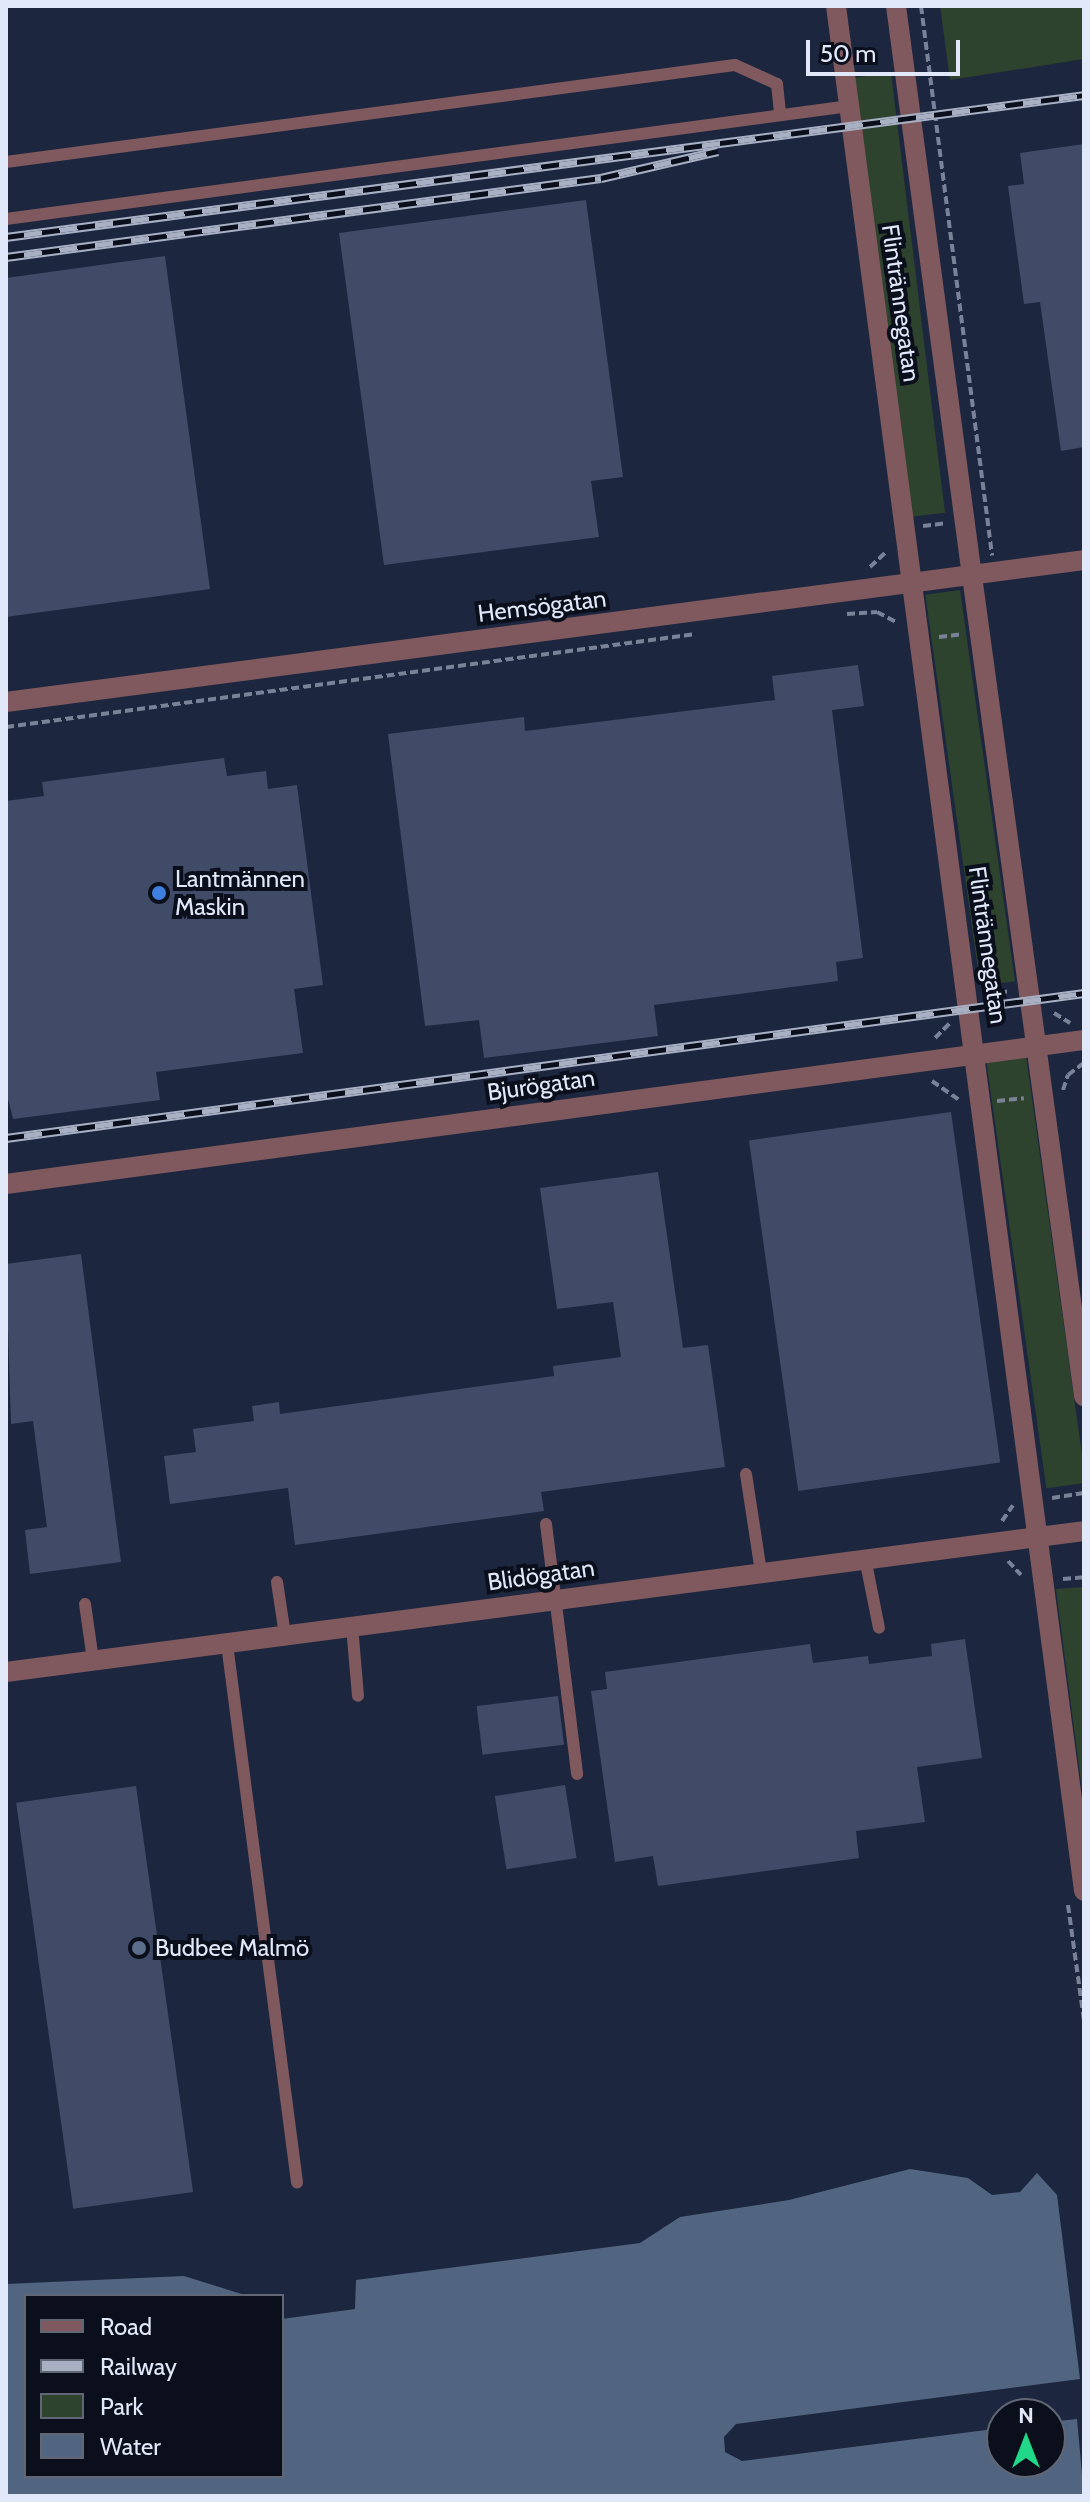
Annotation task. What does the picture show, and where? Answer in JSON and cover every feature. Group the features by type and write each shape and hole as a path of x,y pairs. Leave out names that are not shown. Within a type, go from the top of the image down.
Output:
{"street":[{"name":"Flintrännegatan","path":"836,6 1038,1537 1079,1814 1084,1891"},
{"name":"Flintrännegatan","path":"896,6 1084,1396"},
{"name":"Hemsögatan","path":"6,702 1084,560"},
{"name":"Bjurögatan","path":"6,1184 1084,1040"},
{"name":"Blidögatan","path":"6,1672 1084,1531"}],"lane":[{"path":"6,162 735,65 777,84 780,115"},
{"path":"6,219 849,106"},
{"path":"746,1474 761,1572"},
{"path":"546,1524 577,1774"},
{"path":"865,1558 879,1628"},
{"path":"277,1582 285,1635"},
{"path":"85,1604 93,1660"},
{"path":"352,1626 358,1696"},
{"path":"227,1644 297,2182"}],"path":[{"path":"921,6 994,573"},
{"path":"905,529 987,517"},
{"path":"847,614 877,612 898,623"},
{"path":"920,639 980,631"},
{"path":"6,727 708,632"},
{"path":"969,996 1029,988"},
{"path":"915,1083 943,1084 962,1105 1062,1092 1068,1075 1084,1063"}],"green space":[{"path":"940,6 1084,6 1084,59 950,80"},
{"path":"891,73 945,513 909,517 855,77"},
{"path":"960,590 1015,981 980,986 925,595"},
{"path":"1026,1056 1084,1469 1084,1483 1046,1488 986,1062"},
{"path":"1084,1587 1084,1805 1056,1589"}],"water":[{"path":"910,2169 968,2178 992,2195 1020,2192 1037,2173 1057,2195 1080,2379 736,2424 724,2437 725,2452 742,2461 986,2430 986,2478 1066,2478 1066,2420 1077,2419 1084,2496 6,2496 6,2284 184,2276 242,2294 24,2294 24,2478 284,2478 284,2319 355,2309 356,2280 640,2243 680,2217 789,2200"}],"building":[{"path":"1084,144 1084,447 1061,451 1040,302 1024,304 1008,186 1024,184 1020,153"},
{"path":"586,200 623,477 591,481 599,537 384,565 339,233"},
{"path":"165,256 210,589 6,617 6,278"},
{"path":"858,665 864,706 832,710 863,958 836,962 838,981 654,1005 658,1036 484,1058 479,1020 425,1026 388,734 524,717 525,731 775,700 772,676"},
{"name":"Lantmännen Maskin","path":"224,758 227,776 266,771 268,789 297,785 323,985 294,989 303,1053 156,1072 160,1100 13,1119 6,1091 6,801 44,796 42,782"},
{"path":"951,1112 1000,1463 798,1491 749,1140"},
{"path":"658,1172 683,1348 708,1345 725,1467 541,1492 544,1511 295,1545 288,1488 170,1504 164,1456 196,1452 193,1429 254,1421 252,1406 279,1402 280,1414 554,1376 553,1366 621,1357 613,1302 557,1309 540,1188"},
{"path":"81,1254 121,1562 30,1574 25,1530 47,1527 33,1421 11,1424 6,1264"},
{"path":"965,1639 982,1758 917,1767 925,1822 856,1831 859,1858 658,1886 653,1856 615,1862 591,1691 607,1689 605,1672 810,1644 813,1663 868,1656 869,1664 932,1656 931,1644"},
{"path":"558,1696 564,1745 483,1755 477,1706"},
{"path":"565,1785 577,1858 506,1869 495,1796"},
{"path":"136,1786 193,2192 73,2209 16,1803"}],"railway":[{"path":"6,237 1084,95"},
{"path":"6,257 601,178 718,151"},
{"path":"6,1138 1084,993"}],"place":[{"name":"Lantmännen Maskin","path":"159,893"},
{"name":"Budbee Malmö","path":"139,1948"}]}
